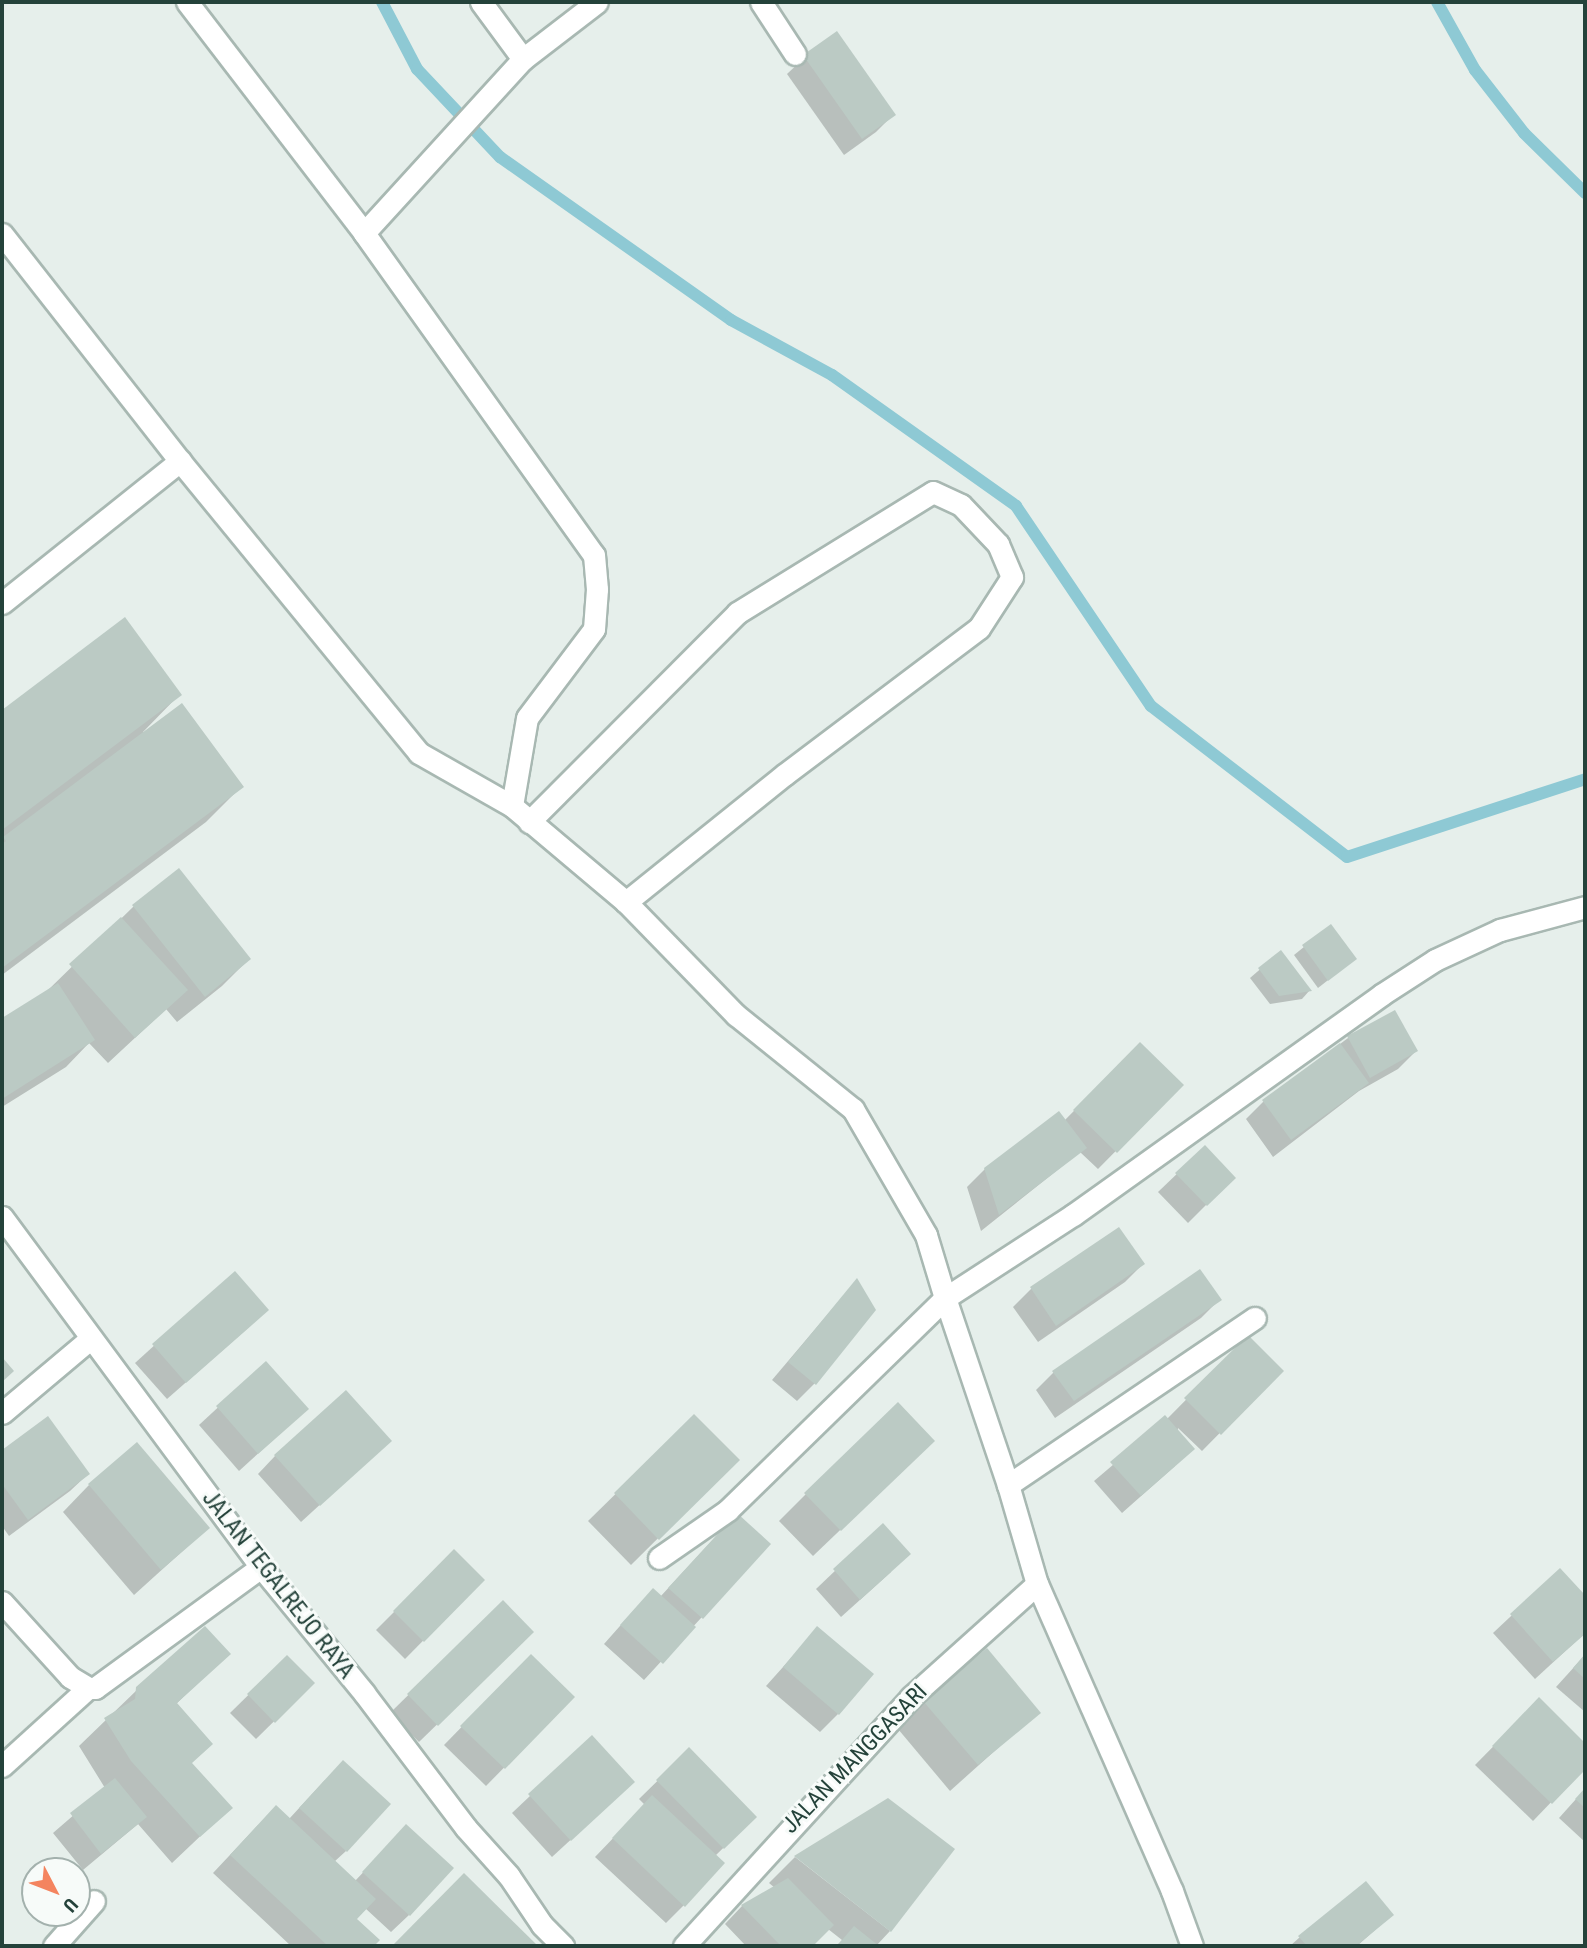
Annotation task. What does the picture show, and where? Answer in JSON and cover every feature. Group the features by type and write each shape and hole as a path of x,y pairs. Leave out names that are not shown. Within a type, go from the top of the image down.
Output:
{"street":[{"path":"187,2 364,233 594,555 597,589 594,629 527,718 512,806"},
{"path":"481,2 523,59"},
{"path":"364,233 523,59 597,2"},
{"path":"761,2 795,54"},
{"path":"2,234 180,461 419,753 512,806 626,902 736,1015 853,1110 926,1235 1008,1485 1037,1584 1172,1891 1192,1946"},
{"path":"2,603 180,461"},
{"path":"529,822 737,613 852,539 933,492 961,505 998,544 1012,577 979,628 784,775 626,902"},
{"path":"659,1558 728,1510 945,1298 1073,1215 1381,995 1435,960 1500,930 1585,907"},
{"name":"JALAN TEGALREJO RAYA","path":"2,1217 261,1567 364,1693 466,1828 509,1876 542,1925 563,1946"},
{"path":"1008,1485 1255,1318"},
{"path":"2,1413 90,1339"},
{"path":"2,1766 88,1688 110,1679 261,1567"},
{"name":"JALAN MANGGASARI","path":"684,1946 911,1697 1037,1584"},
{"path":"2,1602 70,1677 88,1688"},
{"path":"54,1946 94,1901"}],"building":[{"path":"837,31 896,115 862,139 803,55"},
{"path":"125,617 182,695 2,830 2,710"},
{"path":"182,703 244,787 2,968 2,844 6,841 3,837"},
{"path":"179,868 251,959 205,997 132,905"},
{"path":"121,917 188,990 135,1038 69,964"},
{"path":"1331,924 1357,959 1328,981 1302,945"},
{"path":"1281,950 1312,991 1279,996 1258,968"},
{"path":"58,983 95,1040 2,1099 2,1018"},
{"path":"1395,1010 1418,1051 1370,1078 1347,1036"},
{"path":"1140,1042 1184,1085 1117,1153 1073,1110"},
{"path":"1340,1043 1369,1083 1291,1140 1262,1100"},
{"path":"1059,1111 1087,1148 999,1215 984,1168"},
{"path":"1205,1145 1236,1178 1207,1206 1175,1173"},
{"path":"1119,1227 1145,1264 1056,1326 1030,1287"},
{"path":"1200,1269 1222,1300 1074,1401 1052,1371"},
{"path":"235,1271 269,1310 186,1383 152,1344"},
{"path":"857,1278 876,1310 816,1385 788,1362"},
{"path":"1248,1335 1284,1371 1221,1435 1184,1398"},
{"path":"2,1357 14,1371 2,1382"},
{"path":"266,1361 309,1409 258,1454 216,1406"},
{"path":"346,1390 392,1441 320,1506 274,1455"},
{"path":"898,1402 935,1441 841,1531 804,1493"},
{"path":"694,1414 740,1460 659,1540 614,1493"},
{"path":"1165,1415 1195,1449 1141,1496 1110,1462"},
{"path":"48,1416 90,1474 28,1520 2,1484 2,1450"},
{"path":"137,1442 210,1528 161,1570 88,1484"},
{"path":"737,1513 771,1544 703,1619 668,1588"},
{"path":"883,1523 911,1554 860,1600 833,1569"},
{"path":"454,1549 485,1580 424,1642 393,1611"},
{"path":"1560,1568 1585,1595 1585,1634 1553,1662 1510,1614"},
{"path":"653,1588 696,1627 663,1664 620,1625"},
{"path":"503,1600 534,1632 438,1726 407,1694"},
{"path":"205,1626 231,1654 177,1703 213,1744 192,1763 233,1808 200,1837 131,1761 104,1718 135,1699 136,1687"},
{"path":"817,1626 874,1674 839,1715 783,1667"},
{"path":"987,1648 1041,1713 978,1765 923,1701"},
{"path":"531,1654 575,1697 505,1769 460,1726"},
{"path":"1585,1654 1585,1679 1573,1668"},
{"path":"287,1655 315,1683 275,1723 247,1694"},
{"path":"1539,1697 1585,1743 1585,1770 1552,1804 1492,1746"},
{"path":"592,1735 635,1782 571,1841 528,1794"},
{"path":"689,1747 757,1817 724,1849 656,1780"},
{"path":"343,1760 391,1804 347,1852 299,1808"},
{"path":"115,1778 147,1817 101,1854 70,1813"},
{"path":"1585,1788 1585,1808 1575,1799"},
{"path":"652,1795 725,1863 685,1907 612,1838"},
{"path":"888,1798 955,1849 891,1932 794,1856"},
{"path":"276,1805 376,1899 357,1919 380,1940 374,1946 328,1946 230,1855"},
{"path":"406,1824 454,1868 410,1916 362,1872"},
{"path":"464,1873 538,1946 392,1946"},
{"path":"788,1878 834,1925 813,1946 781,1946 741,1905"},
{"path":"1366,1881 1394,1915 1356,1946 1307,1946 1298,1936"},
{"path":"854,1926 879,1946 837,1946"}],"waterway":[{"path":"382,2 417,69 500,157 731,320 832,375 1016,506 1151,706 1347,857 1585,779"},
{"path":"1437,2 1475,70 1524,133 1585,193"}]}
